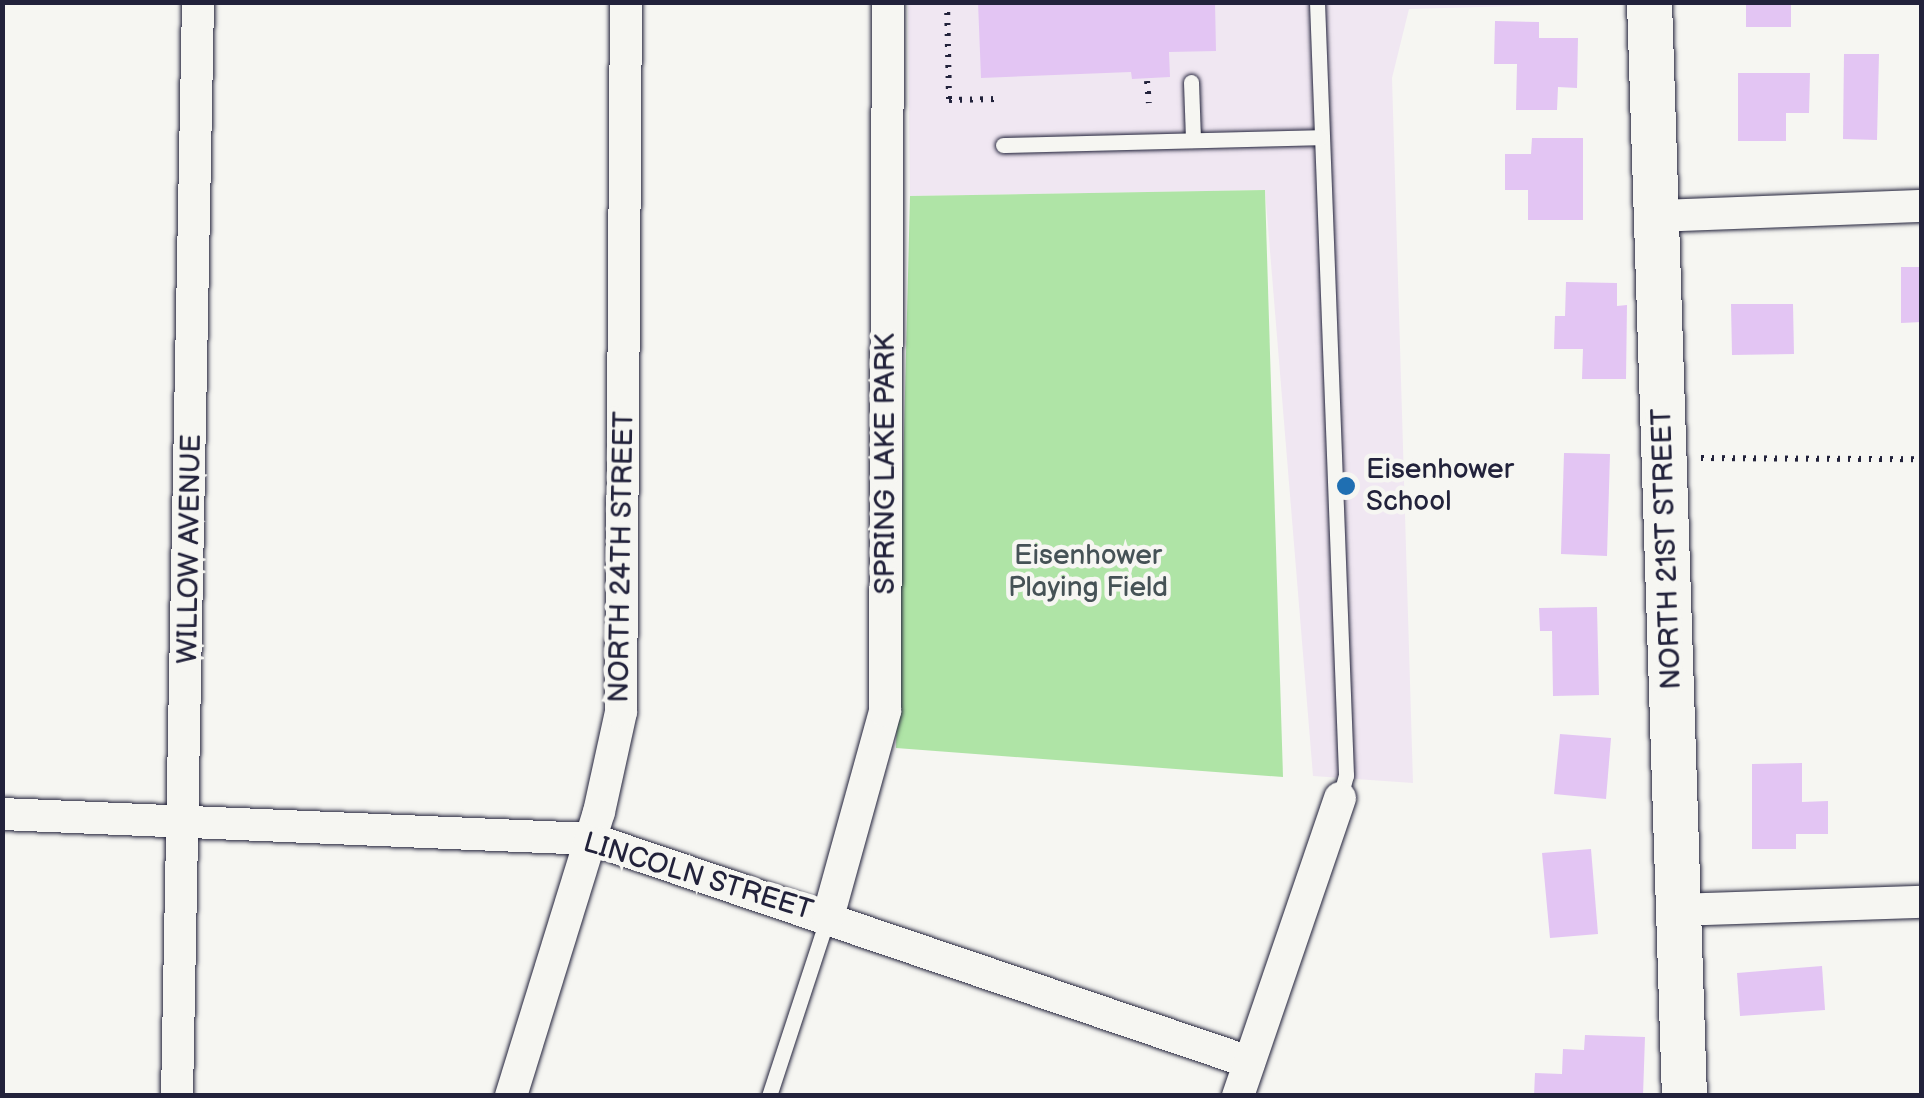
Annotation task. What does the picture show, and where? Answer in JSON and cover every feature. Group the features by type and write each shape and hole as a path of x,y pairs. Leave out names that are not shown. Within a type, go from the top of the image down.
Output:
{"main road":[{"name":"NORTH 21ST STREET","path":"1649,2 1684,1096"}],"street":[{"name":"WILLOW AVENUE","path":"176,1096 198,2"},
{"name":"NORTH 24TH STREET","path":"511,1096 614,759 623,679 626,2"},
{"name":"SPRING LAKE PARK","path":"828,917 885,711 888,2"},
{"path":"1657,216 1922,206"},
{"path":"1238,1096 1340,798"},
{"name":"LINCOLN STREET","path":"2,814 591,839 1248,1062"},
{"path":"1677,910 1922,902"}],"lane":[{"path":"1318,2 1346,775 1340,798"},
{"path":"1190,82 1193,140"},
{"path":"1004,145 1320,137"},
{"path":"769,1096 828,917"}],"path":[{"path":"947,2 949,100 997,99"},
{"path":"1148,82 1148,103"},
{"path":"1664,458 1922,459"}],"shaded area":[{"name":"Eisenhower School","path":"908,3 1620,3 1409,9 1392,78 1413,783 1313,776 1265,190 910,196"}],"green space":[{"name":"Eisenhower Playing Field","path":"1265,190 1283,777 896,748 910,196"}],"building":[{"path":"978,2 1215,2 1216,51 1169,52 1170,77 1132,79 1131,72 981,78"},
{"path":"1746,2 1791,2 1791,27 1746,27"},
{"path":"1495,21 1539,22 1539,38 1578,38 1577,88 1558,87 1557,110 1516,110 1517,64 1494,64"},
{"path":"1844,54 1879,54 1877,140 1843,139"},
{"path":"1738,73 1810,73 1809,113 1786,113 1786,141 1738,141"},
{"path":"1532,138 1583,138 1583,220 1528,220 1528,190 1505,190 1505,154 1531,154"},
{"path":"1901,267 1922,267 1922,322 1901,323"},
{"path":"1566,282 1617,283 1617,306 1627,305 1626,379 1582,379 1583,349 1554,349 1555,316 1565,316"},
{"path":"1731,304 1793,304 1794,354 1732,355"},
{"path":"1564,453 1610,454 1607,556 1561,554"},
{"path":"1597,607 1599,695 1553,696 1552,631 1540,631 1539,608"},
{"path":"1560,734 1611,738 1606,799 1554,794"},
{"path":"1802,763 1802,802 1828,801 1828,834 1796,834 1796,849 1752,849 1752,764"},
{"path":"1591,849 1598,934 1550,938 1542,853"},
{"path":"1822,966 1825,1010 1740,1016 1737,973"},
{"path":"1585,1035 1645,1037 1643,1096 1534,1096 1535,1073 1562,1074 1563,1049 1584,1050"}],"place":[{"name":"Eisenhower School","path":"1346,486"}]}
